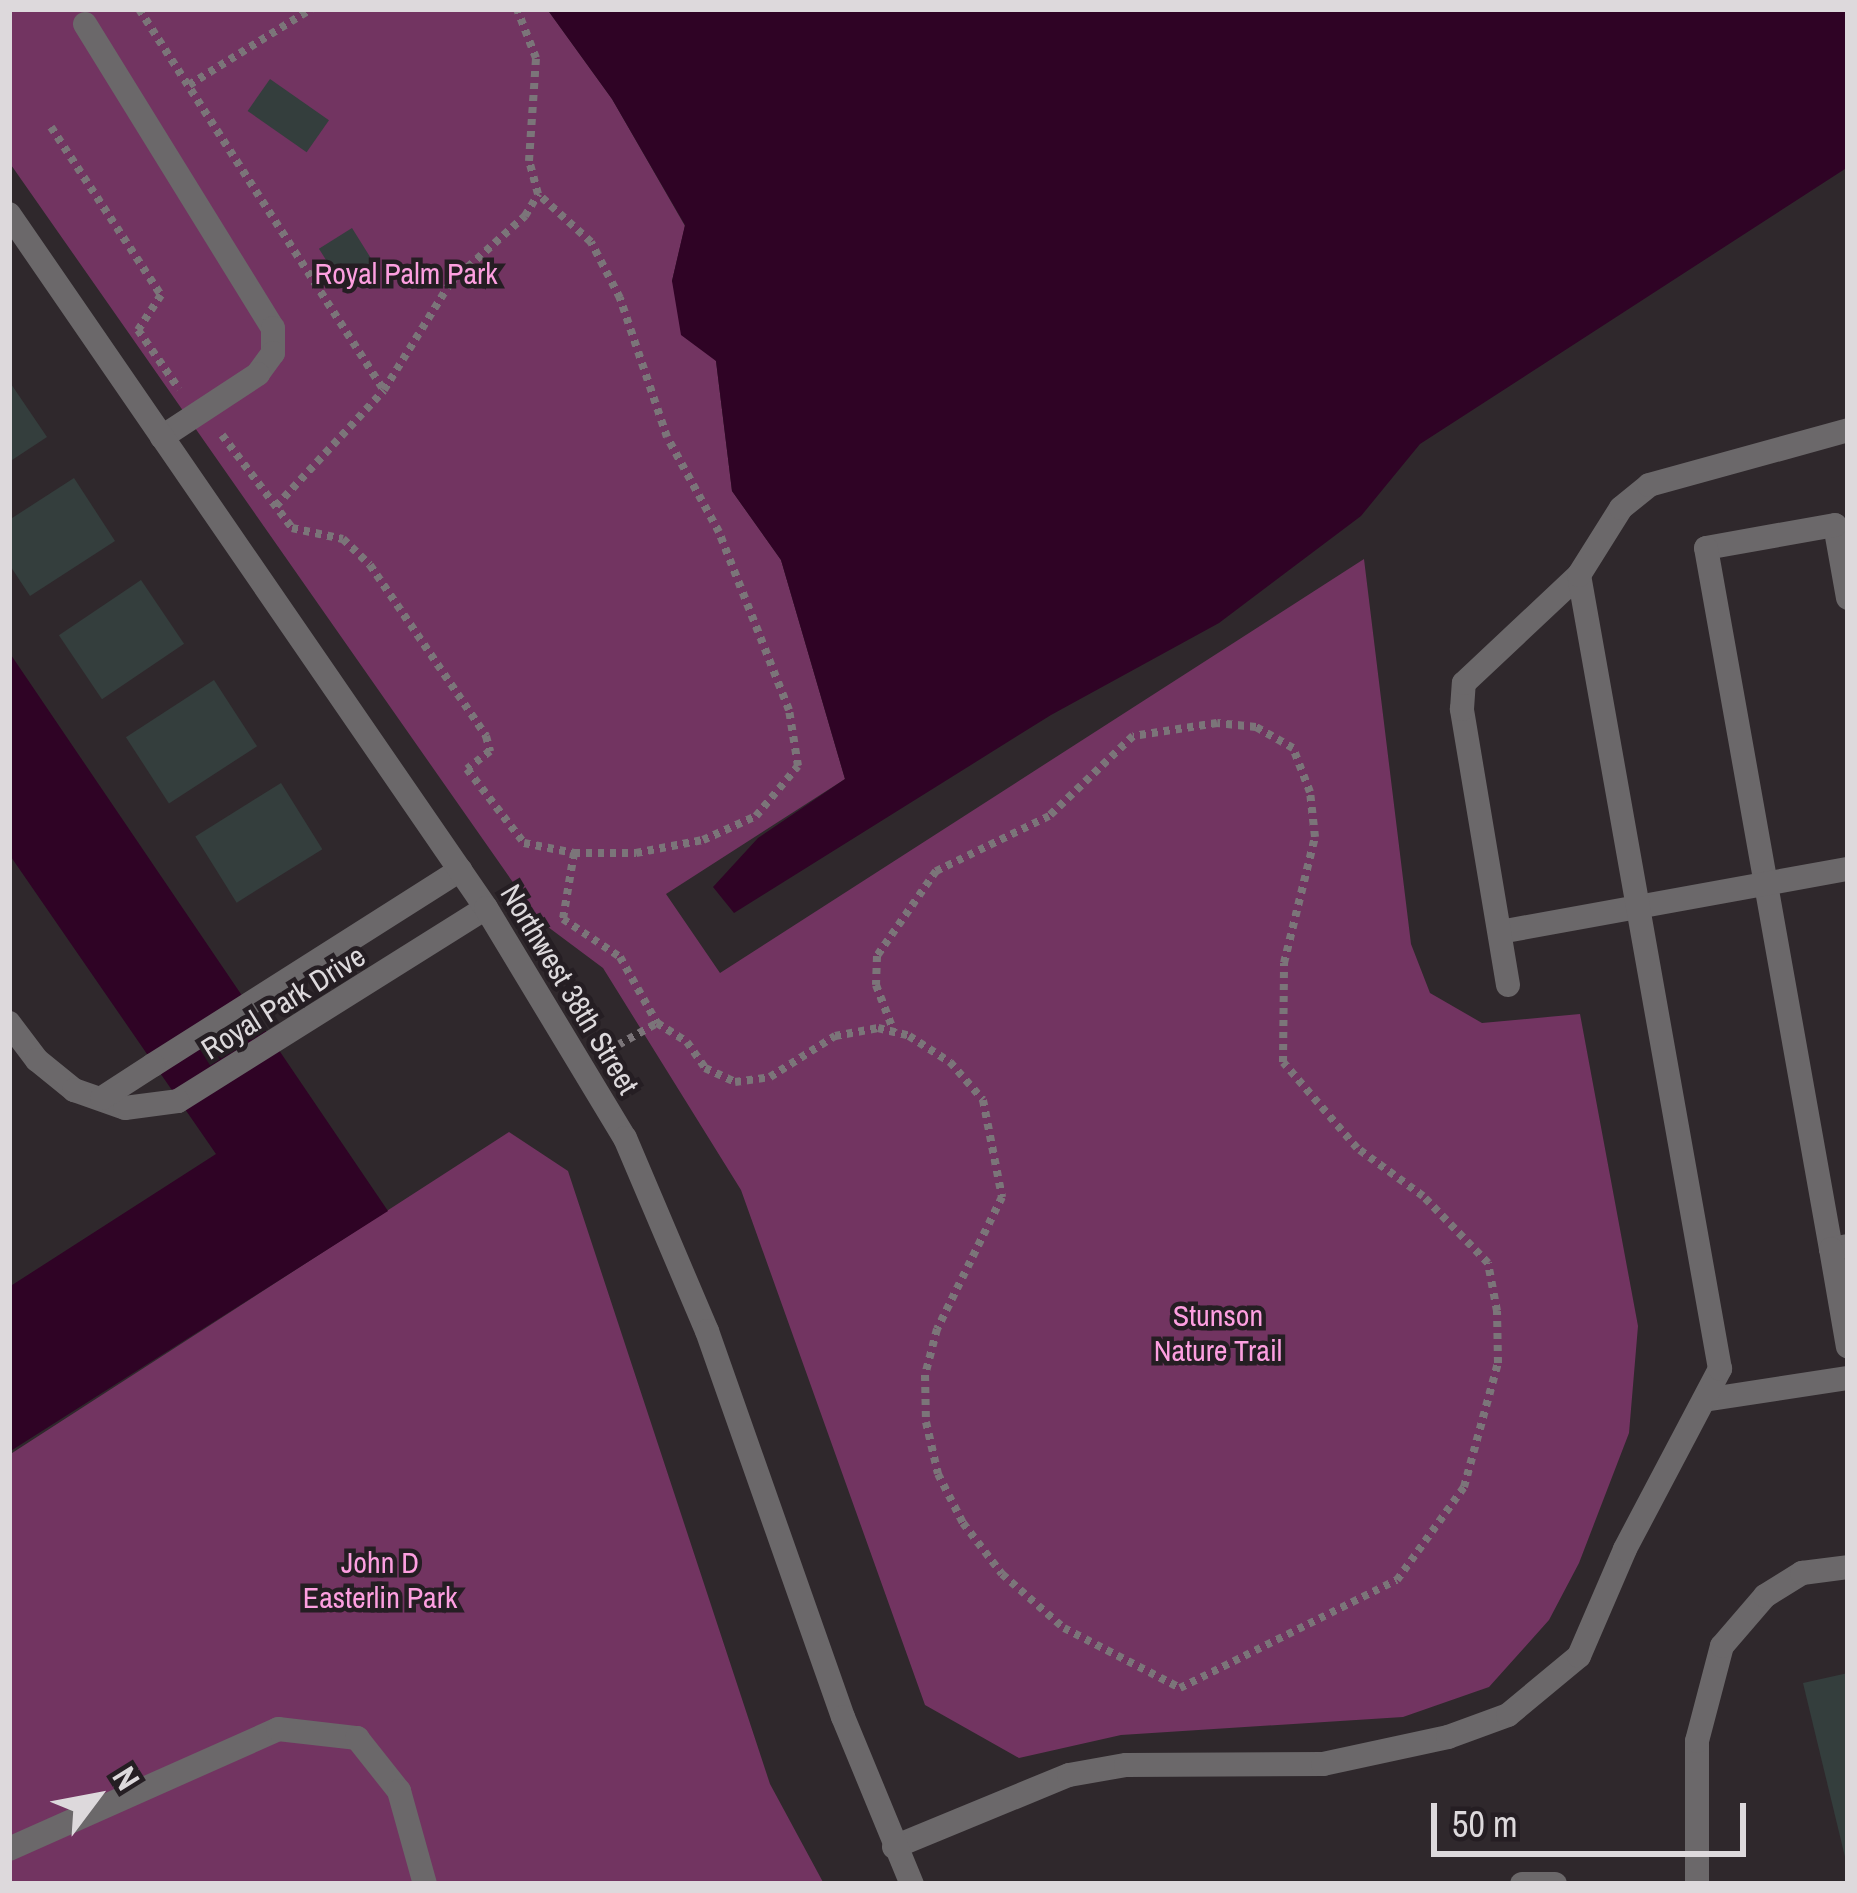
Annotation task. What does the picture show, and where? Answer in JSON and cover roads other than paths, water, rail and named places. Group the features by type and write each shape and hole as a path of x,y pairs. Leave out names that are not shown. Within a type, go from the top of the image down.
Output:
{"street":[{"path":"85,24 272,328 273,353 258,374 162,437"},
{"name":"Northwest 38th Street","path":"9,214 486,908 625,1138 672,1242 894,1847 912,1884"},
{"path":"1508,986 1462,709 1464,682 1580,575 1621,508 1648,484 1848,430"},
{"path":"1848,598 1835,525 1706,548 1839,1248 1848,1347"},
{"path":"894,1847 1070,1775 1126,1765 1323,1763 1508,1715 1579,1656 1720,1369 1634,909 1580,575"},
{"path":"1500,932 1848,869"},
{"name":"Royal Park Drive","path":"102,1098 460,870"},
{"name":"Royal Park Drive","path":"9,1023 56,1079 145,1110 178,1101 486,908"},
{"path":"1704,1400 1848,1378"},
{"path":"1697,1884 1697,1742 1722,1646 1765,1596 1802,1573 1848,1567"},
{"path":"9,1849 278,1729 357,1738 399,1791 424,1884"},
{"path":"1522,1884 1555,1884"}],"park label":[{"name":"Royal Palm Park","path":"406,273"},
{"name":"Stunson Nature Trail","path":"1218,1332"},
{"name":"John D Easterlin Park","path":"380,1579"}]}
